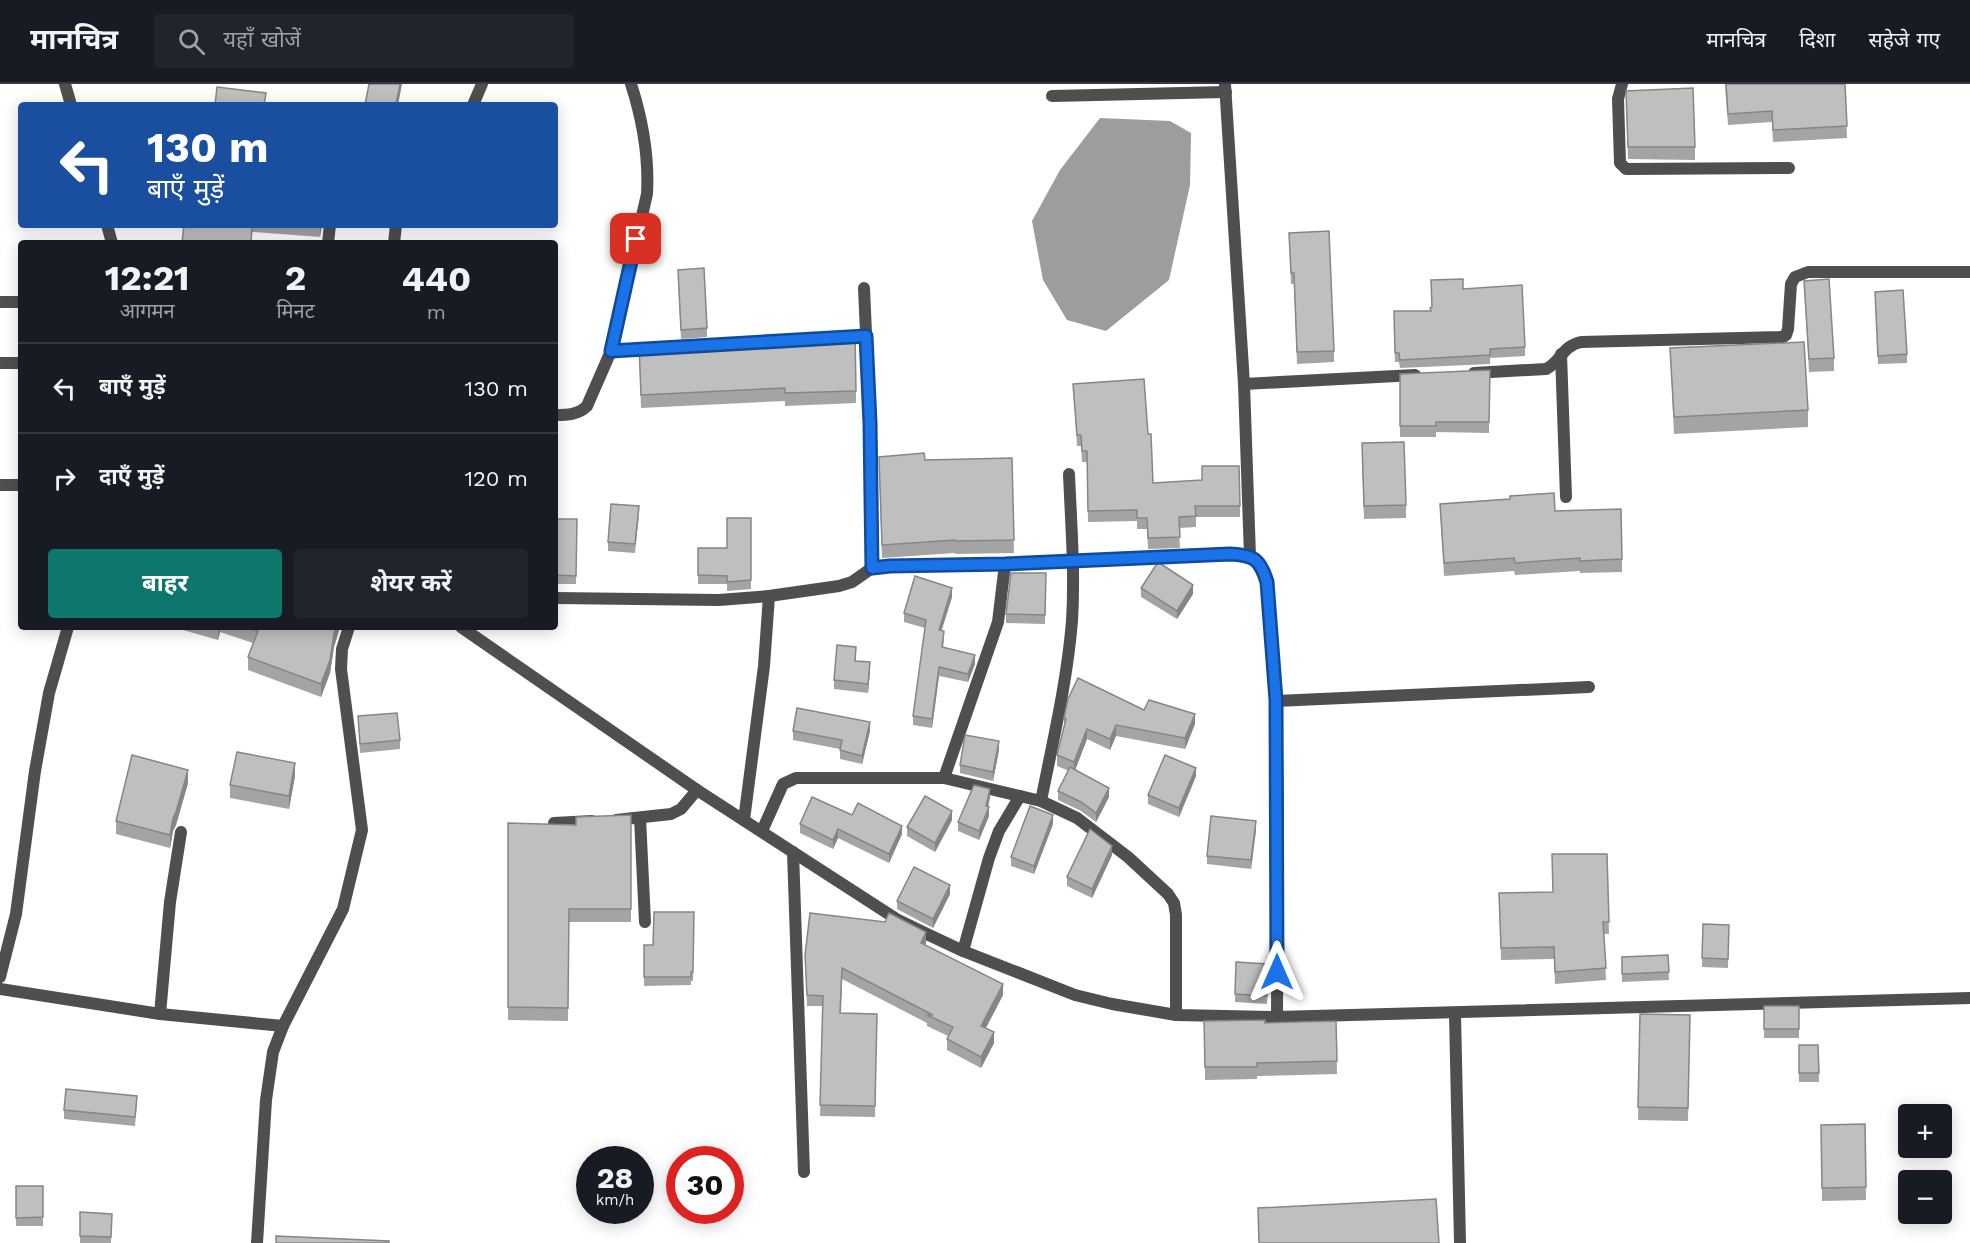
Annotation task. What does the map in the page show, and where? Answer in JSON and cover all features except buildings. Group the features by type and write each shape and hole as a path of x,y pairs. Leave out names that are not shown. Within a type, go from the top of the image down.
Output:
{"street":[{"path":"65,84 70,102"},
{"path":"474,102 482,84"},
{"path":"558,415 574,414 587,406 611,351 647,194 648,172 631,84"},
{"path":"1622,84 1618,99 1620,163 1626,169 1789,168"},
{"path":"1052,96 1225,88 1244,384 1250,556"},
{"path":"1457,374 1546,369 1551,367 1573,344 1581,342 1783,337 1788,329 1791,284 1795,277 1808,272 1970,272"},
{"path":"864,288 861,336 870,423 872,568"},
{"path":"0,302 18,302"},
{"path":"611,351 670,347"},
{"path":"1561,354 1566,497"},
{"path":"0,363 18,363"},
{"path":"1244,384 1433,375"},
{"path":"1041,801 1067,664 1072,619 1074,562 1069,474"},
{"path":"0,484 18,485"},
{"path":"558,598 719,600 770,596 839,586 852,582 872,568 890,566 1074,562 1230,554 1250,556 1263,569 1267,582 1276,700 1277,1017"},
{"path":"944,778 998,622 1005,564"},
{"path":"744,820 764,666 770,596"},
{"path":"0,977 16,914 35,771 49,693 67,630"},
{"path":"257,1243 268,1076 273,1052 283,1026 343,909 362,830 341,669 342,649 348,630"},
{"path":"465,630 697,790 898,920 963,951 1075,995 1176,1015 1277,1017 1455,1014 1970,998"},
{"path":"1276,700 1589,687"},
{"path":"762,831 783,784 796,778 944,778 1041,801 1077,818 1128,857 1168,894 1174,903 1176,1015"},
{"path":"554,823 671,814 681,809 697,790"},
{"path":"963,951 989,858 999,831 1020,796"},
{"path":"640,818 645,922"},
{"path":"160,1014 170,902 181,832"},
{"path":"793,852 804,1172"},
{"path":"0,989 160,1014 283,1026"},
{"path":"1455,1014 1460,1243"}],"shaded area":[{"path":"1100,118 1170,121 1191,133 1190,185 1169,280 1106,331 1067,320 1043,280 1032,221 1060,170"}],"route":[{"path":"636,239 611,351 764,340 866,336 872,568 1074,562 1230,554 1243,554 1257,561 1263,569 1267,582 1276,700 1277,972"}]}
